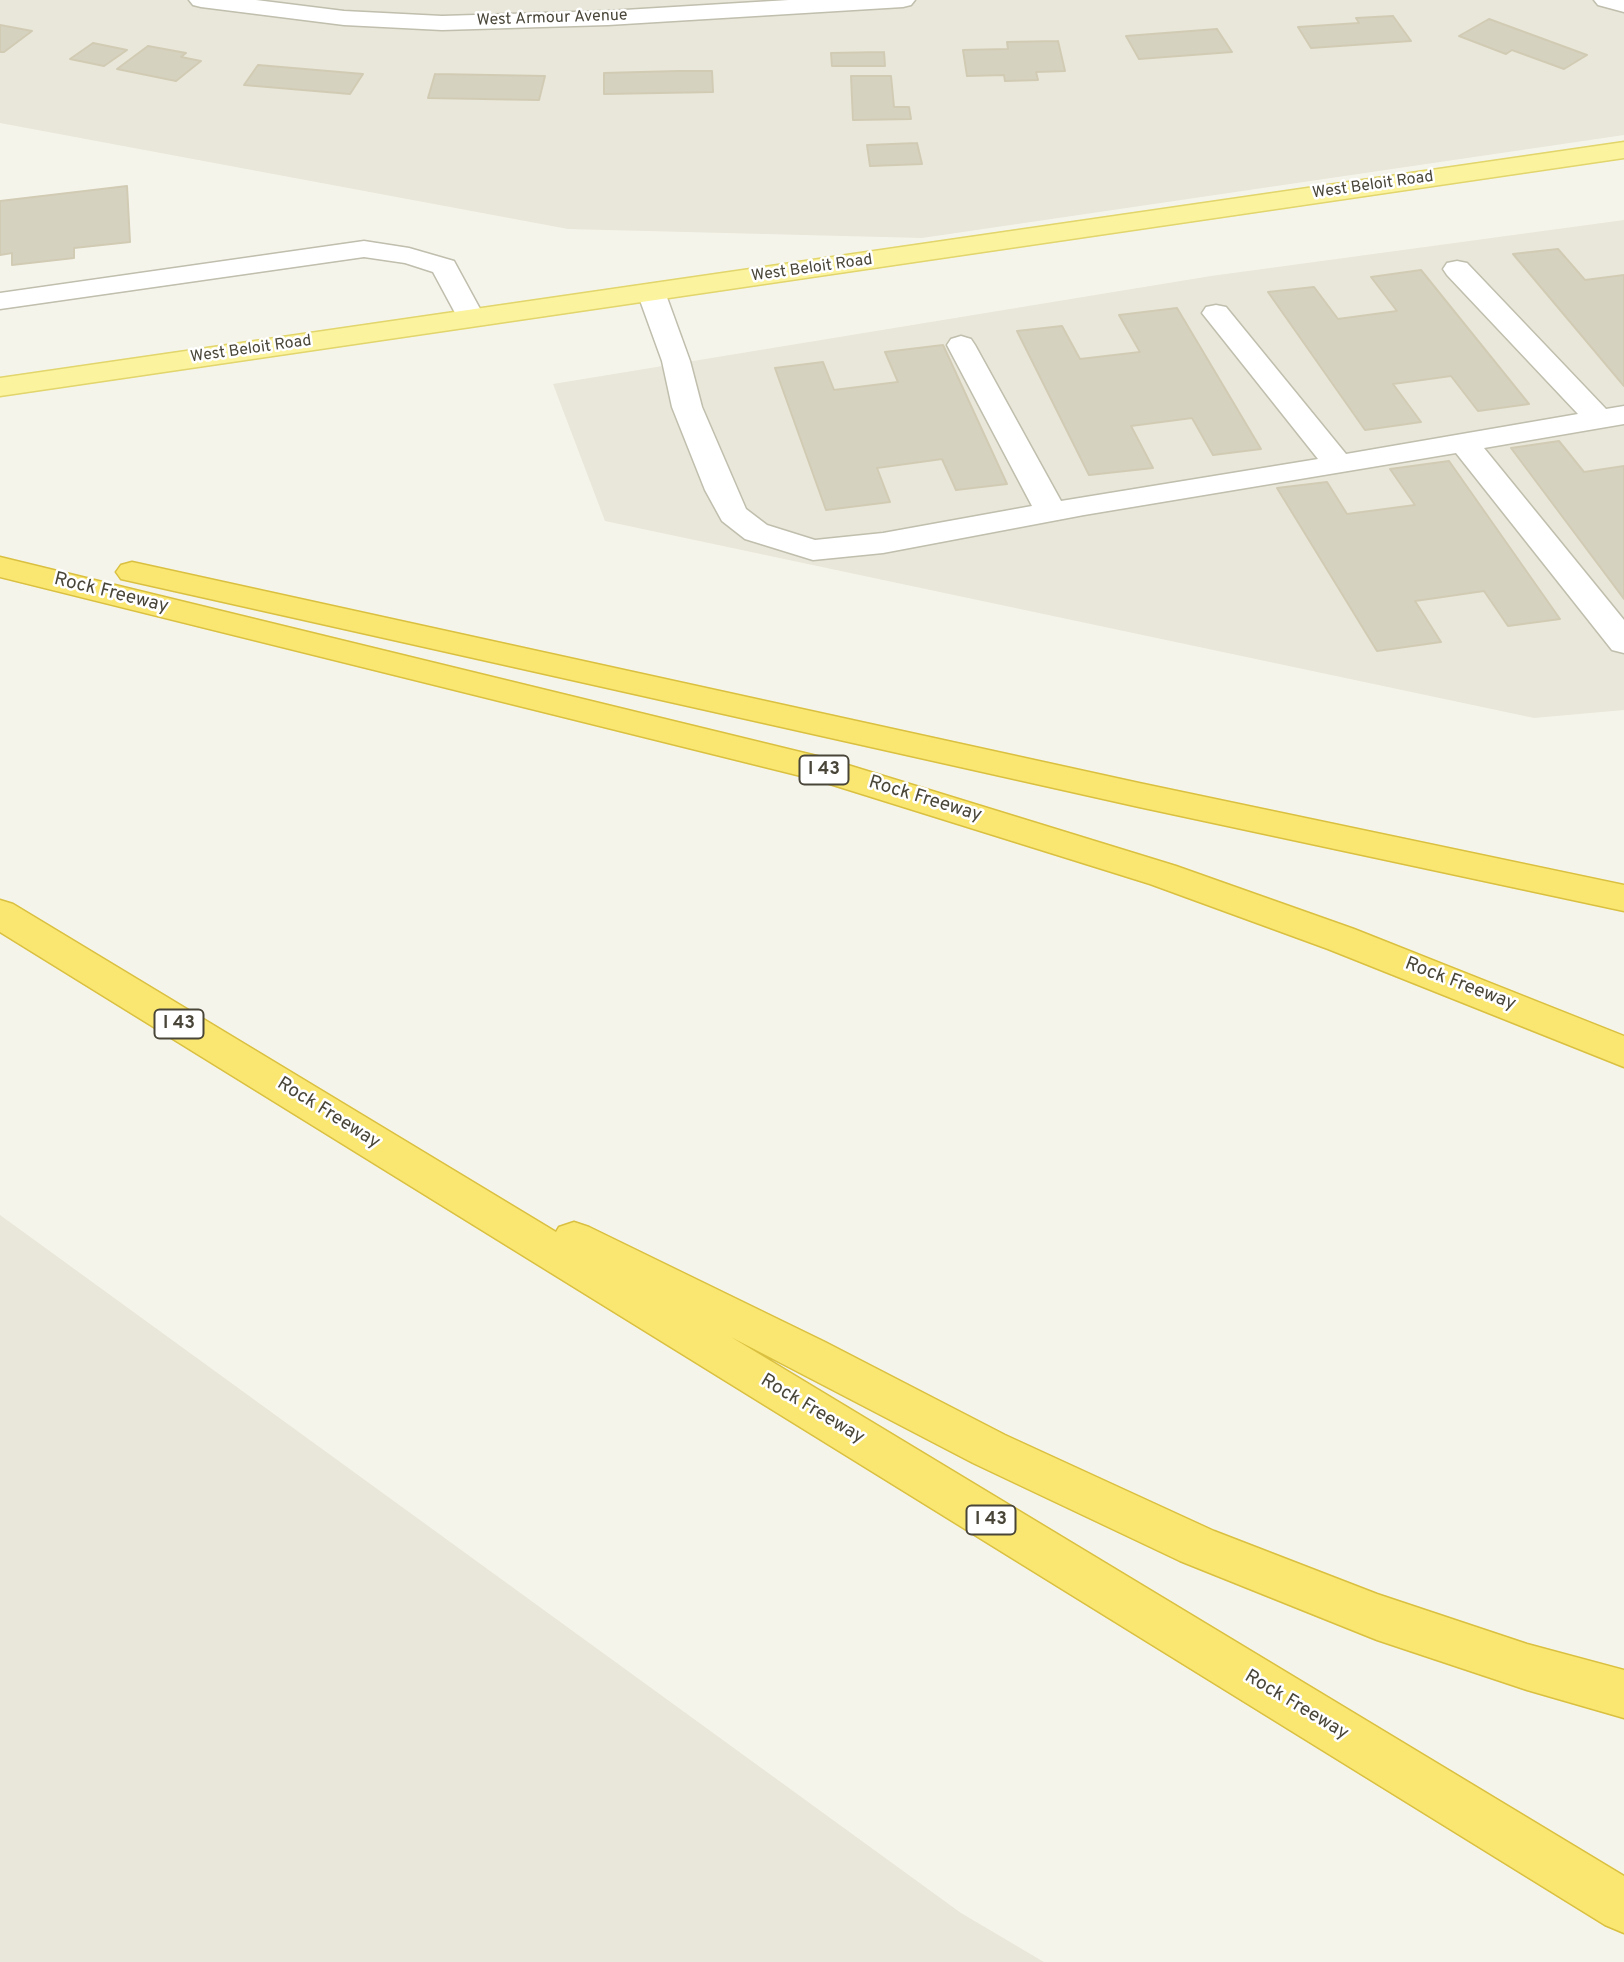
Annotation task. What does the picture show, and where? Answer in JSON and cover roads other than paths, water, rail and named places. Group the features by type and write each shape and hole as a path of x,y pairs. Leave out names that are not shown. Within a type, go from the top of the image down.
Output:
{"highway":[{"path":"0,553 131,572 1126,792 1624,898"},
{"name":"Rock Freeway","path":"0,567 663,727 852,778 1163,875 1341,939 1624,1052"},
{"name":"Rock Freeway","path":"0,915 1624,1906"},
{"path":"359,1133 809,1355 989,1449 1197,1546 1377,1617 1527,1667 1624,1694"}],"main road":[{"name":"West Beloit Road","path":"0,387 1624,150"}],"street":[{"name":"West Armour Avenue","path":"201,0 344,18 442,23 608,18 903,0"},
{"path":"1606,0 1624,5"},
{"path":"0,301 364,249 409,256 444,267 471,318"},
{"path":"1457,269 1611,417"},
{"path":"651,292 676,361 687,407 720,490 733,514 756,532 813,550 883,543 1611,417"},
{"path":"1216,313 1339,464"},
{"path":"961,345 1051,512"},
{"path":"1464,443 1624,642"}]}
